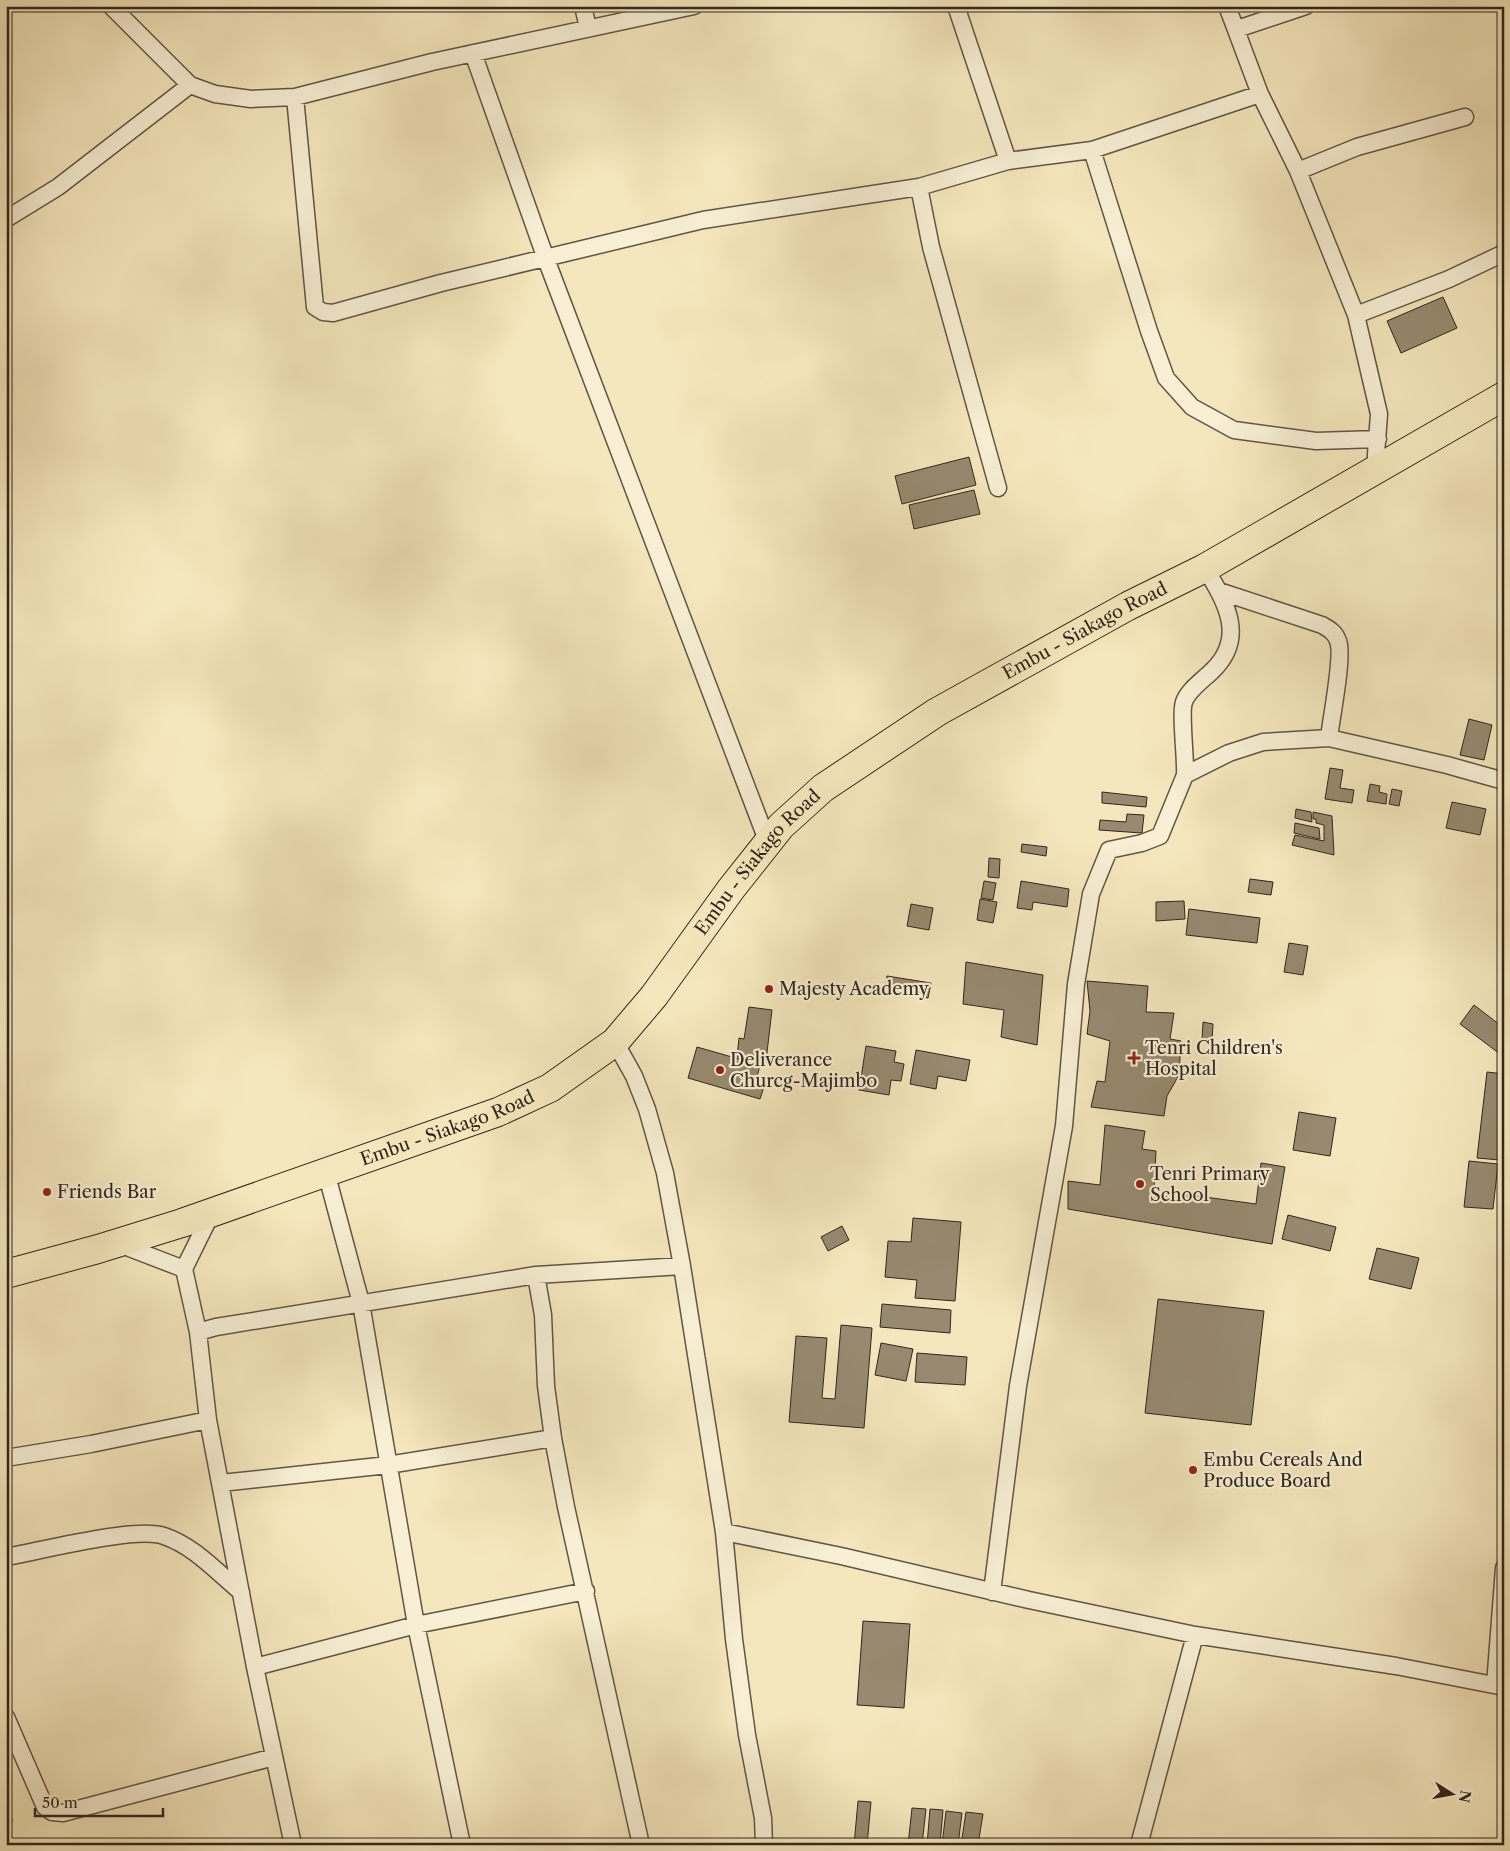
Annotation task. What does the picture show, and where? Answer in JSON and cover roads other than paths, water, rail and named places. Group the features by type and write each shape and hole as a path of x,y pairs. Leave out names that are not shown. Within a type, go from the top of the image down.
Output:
{"highway":[{"name":"Embu - Siakago Road","path":"6,1274 117,1243 212,1212 498,1112 550,1088 615,1042 654,996 731,889 781,826 823,788 937,712 1128,606 1212,579 1375,468 1504,396"}],"street":[{"path":"111,6 190,85 234,98 295,97 473,53 694,6"},
{"path":"583,6 588,28"},
{"path":"956,6 1008,160"},
{"path":"1228,6 1260,94 1298,171 1356,315 1379,414 1375,468"},
{"path":"1237,29 1306,6"},
{"path":"473,53 546,259 768,843"},
{"path":"6,219 58,187 190,85"},
{"path":"295,97 315,307 323,312 333,313 442,283 703,220 919,187 1008,160 1092,150 1260,94"},
{"path":"1298,171 1357,148 1465,117"},
{"path":"1092,150 1149,331 1166,378 1192,407 1234,430 1316,441 1378,439"},
{"path":"919,187 931,247 998,488"},
{"path":"1356,315 1449,279 1504,253"},
{"path":"1212,579 1322,625 1334,632 1339,642 1340,658 1329,738"},
{"path":"992,1592 1018,1386 1064,1126 1076,984 1090,894 1109,850 1142,843 1160,836 1185,775 1184,702 1196,686 1227,655 1231,639 1230,619 1212,579"},
{"path":"1185,775 1229,753 1263,742 1329,738 1447,765 1504,781"},
{"path":"615,1042 634,1076 647,1109 664,1173 682,1266 724,1532 734,1639 747,1735 763,1818 764,1845"},
{"path":"326,1172 361,1303 416,1625 462,1845"},
{"path":"212,1212 184,1268 198,1332 208,1420 255,1667 293,1845"},
{"path":"117,1243 184,1268"},
{"path":"198,1332 536,1275 682,1266"},
{"path":"536,1275 543,1316 546,1386 553,1438 641,1845"},
{"path":"6,1458 91,1444 208,1420"},
{"path":"221,1483 388,1465 553,1438"},
{"path":"724,1532 841,1556 992,1592 1195,1635 1396,1666 1499,1686 1504,1568"},
{"path":"6,1558 116,1536 143,1533 163,1535 185,1546 241,1592"},
{"path":"255,1667 416,1625 586,1590"},
{"path":"1139,1845 1195,1635"},
{"path":"6,1717 45,1807 52,1812 62,1813 274,1757"}],"place":[{"name":"Majesty Academy","path":"769,989"},
{"name":"Tenri Children's Hospital","path":"1134,1058"},
{"name":"Deliverance Churcg-Majimbo","path":"720,1070"},
{"name":"Tenri Primary School","path":"1140,1184"},
{"name":"Friends Bar","path":"47,1192"},
{"name":"Embu Cereals And Produce Board","path":"1193,1470"}]}
